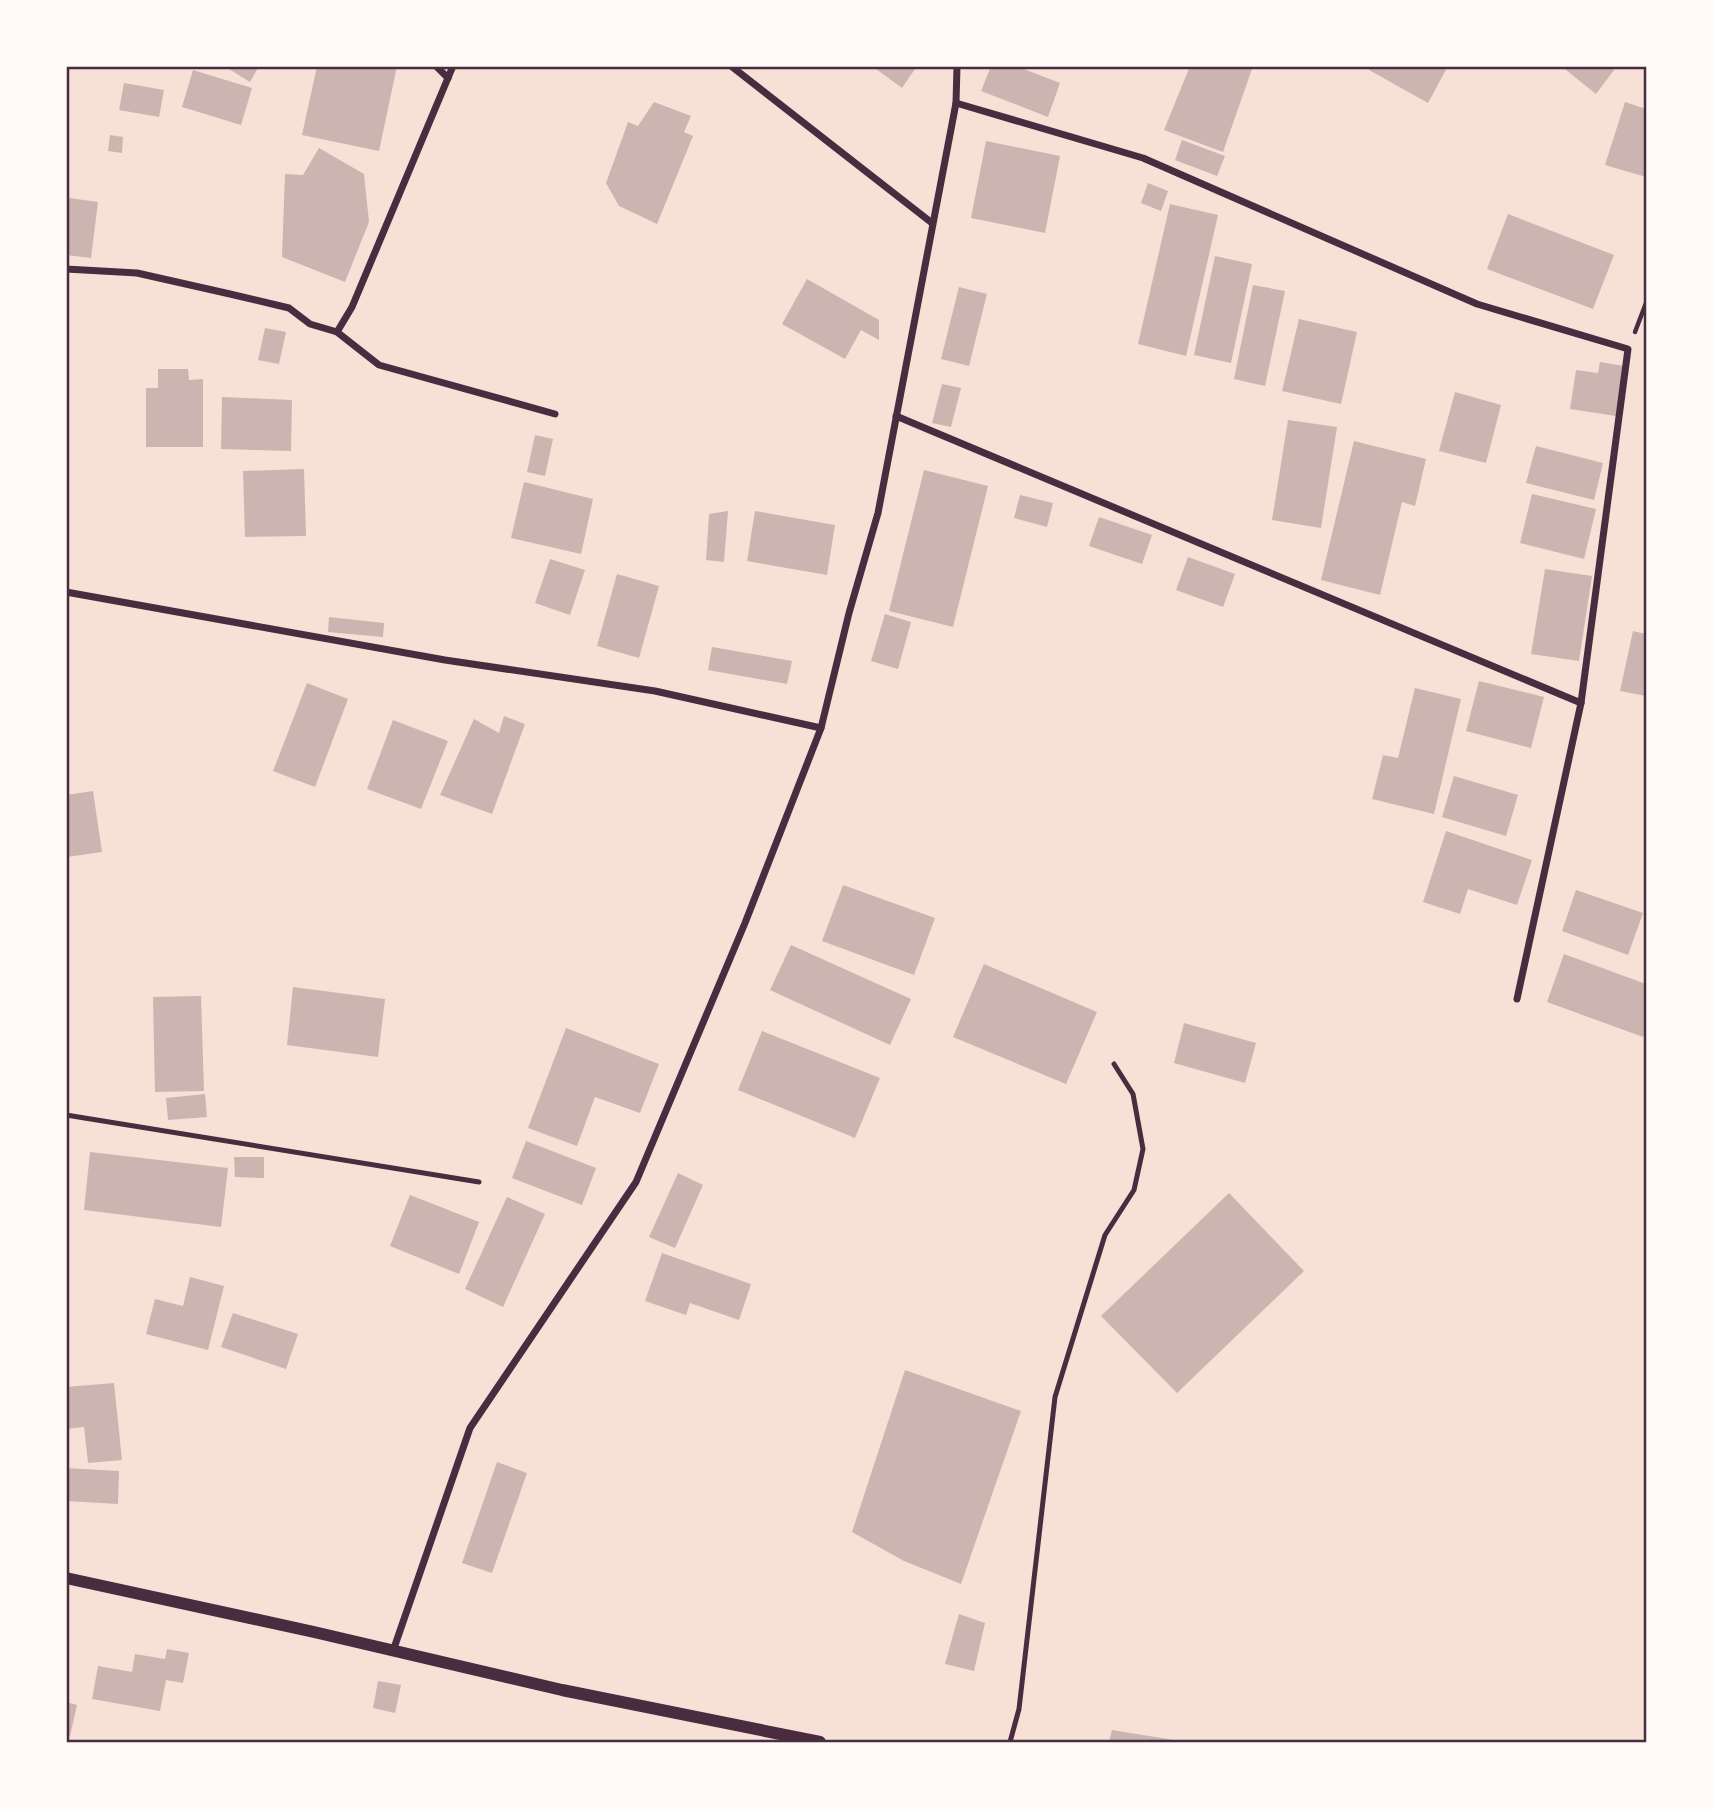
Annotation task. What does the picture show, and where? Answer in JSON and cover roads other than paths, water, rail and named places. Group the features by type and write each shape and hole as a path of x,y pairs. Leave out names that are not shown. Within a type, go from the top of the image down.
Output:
{"street":[{"path":"436,66 448,78"},
{"path":"337,332 352,307 453,66"},
{"path":"731,66 932,223"},
{"path":"393,1651 470,1428 636,1182 745,923 821,728 849,613 878,513 956,103 957,66"},
{"path":"956,103 1143,158 1477,304 1629,349 1581,703 1517,999"},
{"path":"66,269 137,273 289,308 310,324 337,332 379,365 555,414"},
{"path":"896,416 1581,703"},
{"path":"66,592 445,660 655,691 821,728"},
{"path":"66,1578 562,1690 820,1742"}],"lane":[{"path":"1010,1742 1019,1709 1055,1397 1105,1235 1134,1190 1143,1149 1133,1094 1114,1064"},
{"path":"66,1115 479,1182"}]}
